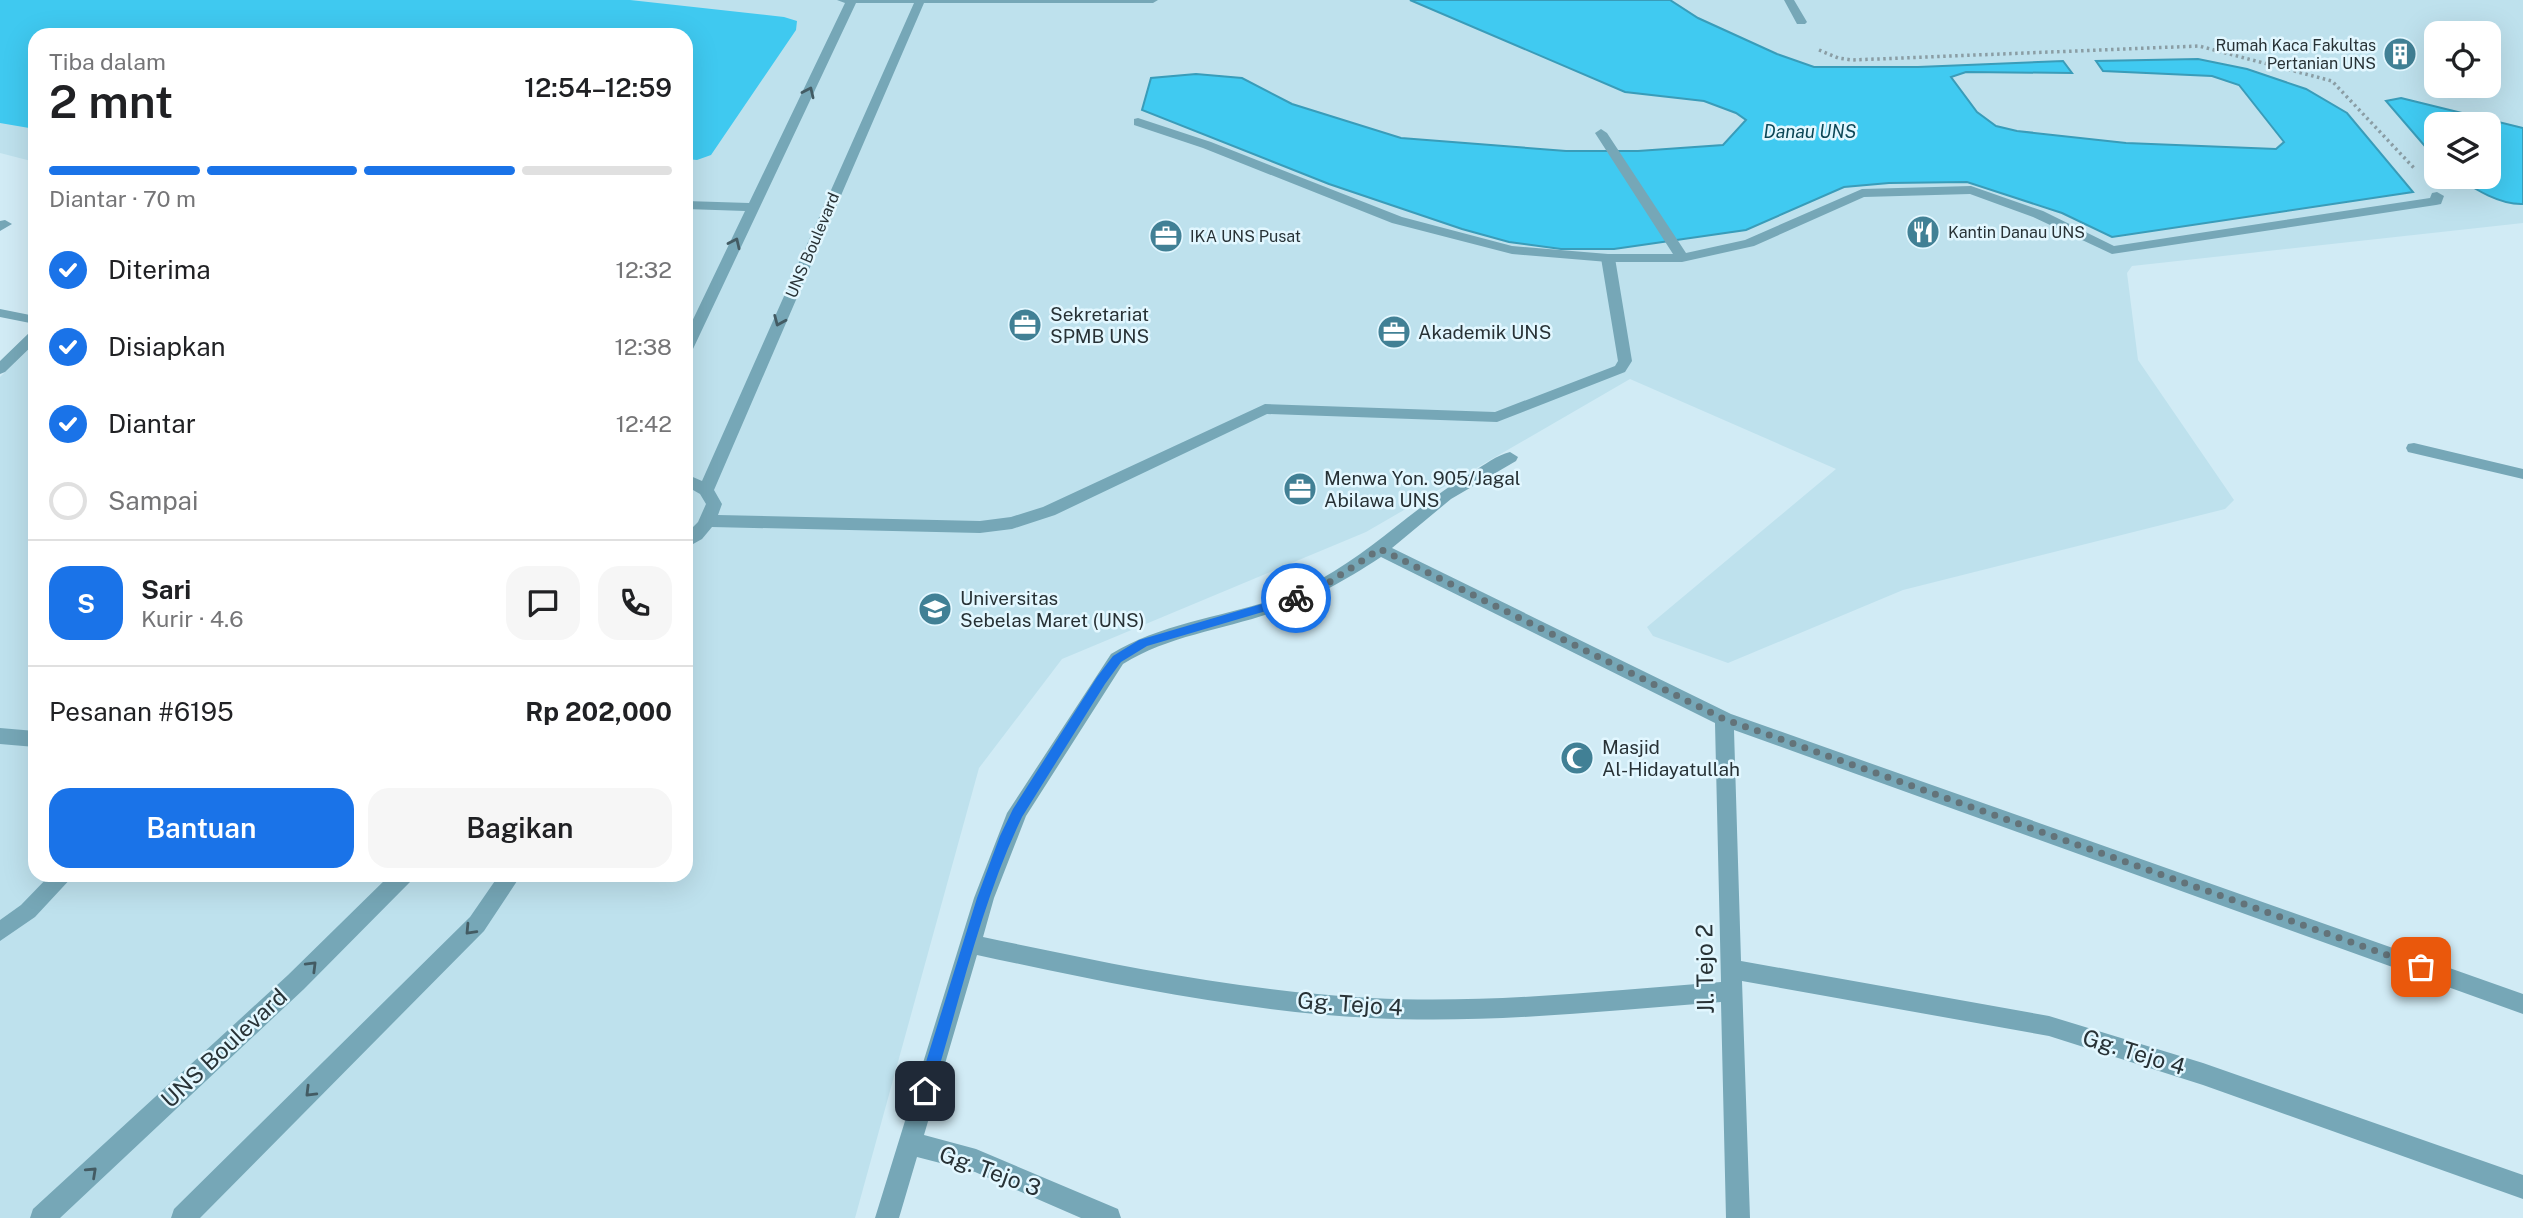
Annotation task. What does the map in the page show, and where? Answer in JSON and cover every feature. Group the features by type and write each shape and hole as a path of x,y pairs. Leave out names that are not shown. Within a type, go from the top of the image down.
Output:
{"street":[{"path":"839,0 1153,0"},
{"path":"1790,0 1801,22"},
{"path":"693,334 852,1"},
{"name":"UNS Boulevard","path":"706,490 920,1"},
{"path":"1138,122 1207,145 1396,220 1512,250 1608,258 1682,258 1749,243 1862,193 1971,190 2038,214 2112,250 2436,201 2437,196"},
{"path":"1601,133 1682,258"},
{"path":"693,205 752,207"},
{"path":"709,521 980,527 1012,523 1049,511 1265,410 1277,408 1497,417 1620,369 1625,361 1608,258"},
{"path":"0,313 28,319"},
{"path":"0,369 28,342"},
{"path":"2414,448 2523,474"},
{"path":"887,1218 992,875 1017,813 1117,659 1143,643 1303,596 1349,571 1445,495 1510,457"},
{"path":"693,483 706,490 714,504 709,521 693,538"},
{"path":"1380,549 1724,719 2523,1004"},
{"name":"Jl. Tejo 2","path":"1724,719 1738,1218"},
{"path":"0,736 28,738"},
{"path":"0,932 29,911 57,882"},
{"name":"UNS Boulevard","path":"42,1218 296,982 397,882"},
{"path":"183,1218 477,924 506,882"},
{"name":"Gg. Tejo 4","path":"971,944 1167,983 1287,1000 1370,1008 1463,1009 1732,980 2049,1026 2203,1074 2523,1186"},
{"name":"Gg. Tejo 3","path":"909,1143 976,1161 1109,1218"}],"path":[{"path":"1818,49 1838,58 1852,60 2199,46 2332,81 2416,170"}],"shaded area":[{"name":"Universitas Sebelas Maret (UNS)","path":"0,0 2523,0 2523,223 2132,266 2127,273 2138,360 2234,500 2225,509 1903,590 1728,663 1653,636 1647,627 1836,469 1630,379 1366,532 1062,659 979,768 855,1218 0,1218 0,377 28,350 28,882 693,882 693,28 28,28 28,160 0,153"},
{"path":"0,0 630,0 784,17 797,21 796,30 711,155 697,160 693,160 693,28 28,28 28,128 0,123"}],"water":[{"name":"Danau UNS","path":"1410,0 1670,0 1698,18 1777,54 1814,67 1918,67 2063,61 2072,73 1966,72 1951,77 1977,112 1996,126 2017,131 2126,143 2276,149 2284,142 2239,85 2212,76 2103,71 2096,61 2198,59 2247,69 2306,89 2347,113 2413,192 2112,237 2062,213 1967,182 1889,183 1844,187 1746,230 1614,249 1561,249 1509,242 1462,229 1329,184 1142,110 1151,78 1196,74 1242,78 1292,104 1401,138 1566,151 1638,151 1723,145 1746,120 1736,113 1704,101 1625,92"},
{"path":"2401,98 2458,112 2424,112 2424,145 2386,101"},
{"path":"2501,123 2523,128 2523,204 2505,202 2476,189 2501,189"}],"way so far":[{"path":"1296,598 1349,571 1380,549 1724,719 2421,967"}],"place":[{"name":"Rumah Kaca Fakultas Pertanian UNS","path":"2400,54"},
{"name":"Kantin Danau UNS","path":"1923,232"},
{"name":"IKA UNS Pusat","path":"1166,236"},
{"name":"Sekretariat SPMB UNS","path":"1025,325"},
{"name":"Akademik UNS","path":"1394,332"},
{"name":"Menwa Yon. 905/Jagal Abilawa UNS","path":"1300,489"},
{"name":"Universitas Sebelas Maret (UNS)","path":"935,609"},
{"name":"Masjid Al-Hidayatullah","path":"1577,758"}],"route":[{"path":"925,1091 984,898 1006,836 1017,813 1101,680 1117,659 1143,643 1296,598"}]}
